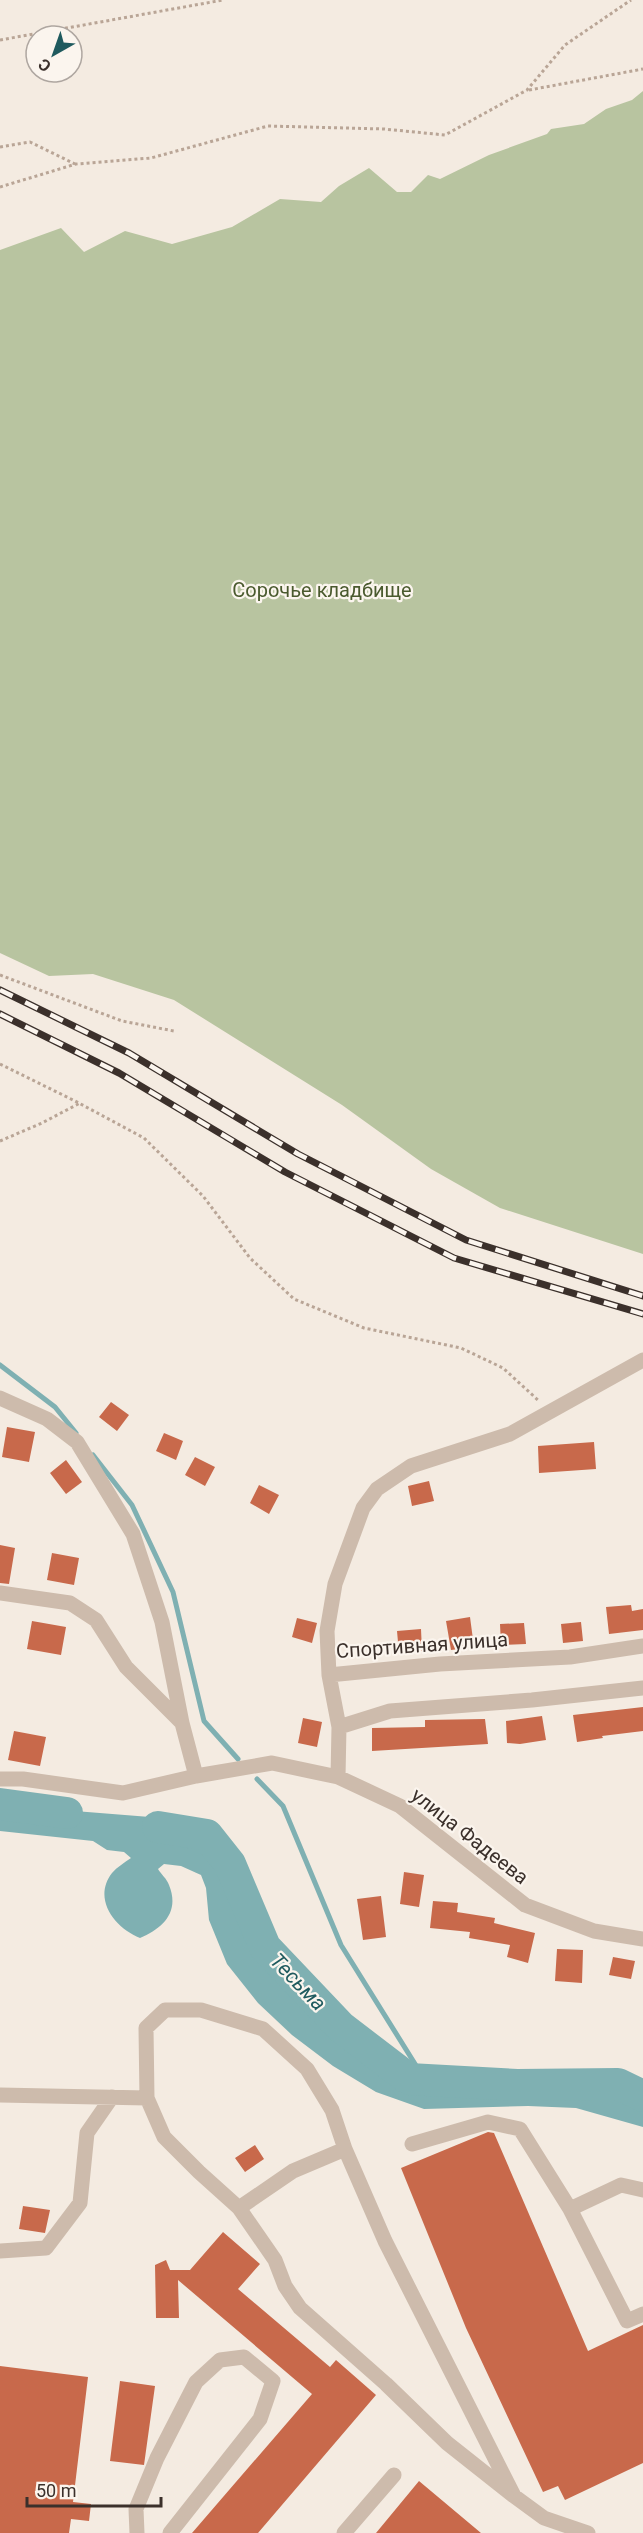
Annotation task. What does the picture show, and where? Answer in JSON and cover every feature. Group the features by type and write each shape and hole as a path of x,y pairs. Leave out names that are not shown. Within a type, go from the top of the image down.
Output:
{"street":[{"path":"552,1412 643,1360"},
{"path":"0,1398 47,1419 77,1442 133,1534 162,1622 182,1723 196,1776"},
{"name":"Спортивная улица","path":"552,1412 510,1434 411,1466 377,1489 363,1508 335,1584 327,1631 329,1675 441,1664 570,1658 643,1646"},
{"path":"0,1593 70,1603 96,1620 126,1666 182,1723"},
{"path":"329,1675 339,1727 338,1777"},
{"path":"339,1727 390,1710 532,1700 643,1688"},
{"name":"улица Фадеева","path":"0,1779 22,1779 123,1793 272,1762 338,1777 400,1806 525,1905 594,1930 643,1939"},
{"path":"514,2496 385,2241 345,2149 332,2110 307,2069 263,2029 201,2010 165,2010 146,2028 147,2098 164,2137 239,2208 275,2260 285,2286 300,2308 386,2384 447,2443 514,2496 544,2518 588,2533"},
{"path":"0,2096 147,2098"},
{"path":"0,2251 46,2248 62,2228 80,2203 87,2133 112,2097"},
{"path":"412,2144 488,2122 520,2129 570,2209 627,2321 643,2314"},
{"path":"239,2208 293,2172 345,2149"},
{"path":"570,2209 621,2185 643,2190"},
{"path":"137,2533 136,2509 157,2458 196,2382 220,2360 244,2357 273,2381 260,2419 170,2533"},
{"path":"344,2533 394,2475"}],"path":[{"path":"0,40 223,0"},
{"path":"527,90 565,45 631,0"},
{"path":"0,187 76,164 151,158 268,126 384,129 445,135 527,90 643,69"},
{"path":"0,147 30,142 76,164"},
{"path":"0,975 122,1021 174,1031"},
{"path":"0,1064 80,1103 144,1138 203,1196 250,1258 294,1299 364,1328 461,1348 503,1368 552,1412"},
{"path":"0,1141 80,1103"}],"green space":[{"name":"Сорочье кладбище","path":"643,91 643,1254 500,1208 431,1169 342,1105 174,1000 93,974 49,976 0,953 0,250 61,228 84,252 125,231 172,244 232,227 280,199 321,202 339,186 369,168 397,192 411,192 428,175 440,179 489,155 547,134 551,129 584,124 606,109 632,100"}],"water":[{"path":"0,1808 37,1808 175,1819 198,1830 222,1858 235,1911 256,1953 336,2035 381,2062 446,2088 489,2087 530,2081 569,2084 605,2092 643,2105 643,2127 576,2108 528,2106 424,2109 376,2092 333,2066 292,2035 258,2003 227,1964 209,1920 206,1888 201,1875 181,1866 164,1864 158,1869 169,1885 172,1895 171,1911 162,1924 140,1938 115,1920 105,1902 106,1883 118,1867 131,1858 124,1852 107,1850 93,1841 0,1831"}],"building":[{"path":"111,1402 129,1415 117,1431 99,1417"},
{"path":"7,1427 35,1432 29,1462 2,1457"},
{"path":"164,1433 183,1441 176,1460 156,1451"},
{"path":"594,1442 596,1469 539,1473 538,1446"},
{"path":"195,1457 215,1467 205,1486 185,1475"},
{"path":"66,1460 82,1482 66,1494 50,1473"},
{"path":"429,1481 434,1501 412,1506 408,1486"},
{"path":"259,1485 279,1495 269,1514 250,1503"},
{"path":"0,1545 15,1548 9,1584 0,1583"},
{"path":"52,1553 79,1558 74,1585 47,1580"},
{"path":"631,1605 632,1611 643,1609 643,1630 609,1634 606,1607"},
{"path":"470,1617 474,1647 451,1650 446,1621"},
{"path":"297,1618 317,1623 312,1643 292,1637"},
{"path":"32,1621 66,1627 61,1655 27,1649"},
{"path":"581,1622 583,1641 563,1643 561,1624"},
{"path":"524,1623 526,1644 501,1645 500,1624"},
{"path":"421,1629 422,1651 399,1653 397,1631"},
{"path":"643,1707 643,1731 602,1736 603,1738 577,1742 573,1715"},
{"path":"542,1716 546,1740 520,1744 507,1743 506,1721"},
{"path":"303,1718 322,1722 317,1747 298,1743"},
{"path":"485,1719 488,1744 372,1751 372,1728 425,1727 425,1720"},
{"path":"14,1731 46,1737 40,1766 8,1760"},
{"path":"404,1872 424,1875 419,1907 400,1904"},
{"path":"381,1896 386,1937 363,1940 357,1899"},
{"path":"433,1901 458,1903 457,1912 495,1918 494,1923 535,1933 528,1963 507,1957 510,1945 469,1938 470,1932 430,1928"},
{"path":"557,1949 583,1950 582,1983 555,1981"},
{"path":"613,1957 635,1961 631,1979 609,1975"},
{"path":"488,2132 494,2133 588,2351 643,2325 643,2463 565,2500 558,2486 543,2492 466,2328 401,2168"},
{"path":"255,2145 264,2159 245,2172 235,2158"},
{"path":"23,2206 50,2210 45,2233 19,2229"},
{"path":"223,2232 260,2264 238,2289 330,2367 336,2360 376,2395 258,2533 192,2533 312,2394 178,2280 179,2318 156,2318 155,2265 166,2260 170,2270 190,2270"},
{"path":"0,2366 88,2377 73,2502 91,2504 89,2521 71,2519 69,2533 0,2533"},
{"path":"120,2381 155,2386 144,2465 110,2461"},
{"path":"419,2481 481,2533 376,2533"}],"waterway":[{"path":"0,1365 55,1407 76,1433"},
{"path":"93,1455 132,1505 173,1592 204,1721 238,1759"},
{"path":"257,1779 283,1806 341,1945 425,2080"},
{"name":"Тесьма","path":"0,1804 67,1813"},
{"name":"Тесьма","path":"158,1827 207,1835 230,1864 265,1947 341,2027 409,2079 517,2085 618,2084 643,2096"}],"railway":[{"path":"0,990 129,1053 298,1154 466,1240 643,1296"},
{"path":"0,1014 119,1073 285,1172 454,1258 643,1314"}]}
